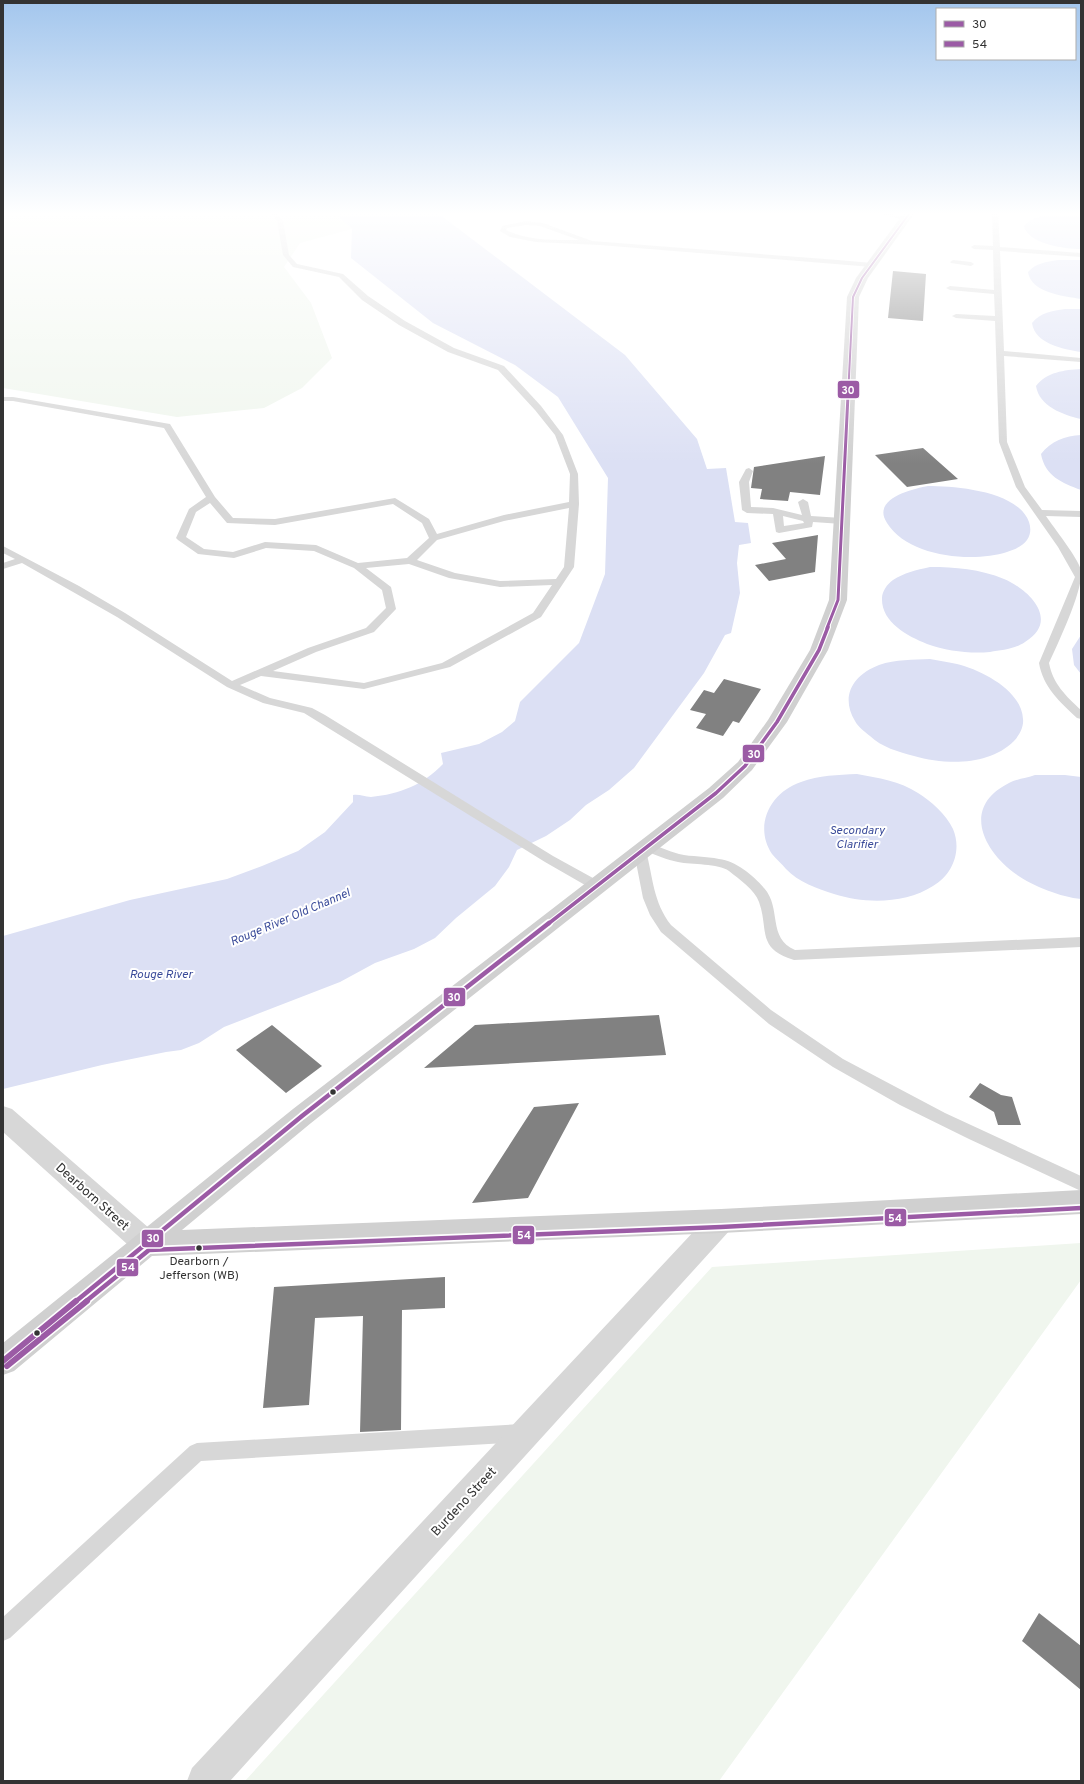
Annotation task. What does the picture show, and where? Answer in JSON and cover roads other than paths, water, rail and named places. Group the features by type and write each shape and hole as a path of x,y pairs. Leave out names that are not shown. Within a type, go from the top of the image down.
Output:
{"main road":[{"path":"3,1360 302,1116 716,793 745,766 776,722 808,670 819,650 838,600 853,297"},
{"path":"147,1244 721,1221 1081,1202"}],"street":[{"name":"Dearborn Street","path":"3,1116 147,1244"},
{"name":"Burdeno Street","path":"205,1781 721,1221"}],"lane":[{"path":"260,673 364,686 446,665 537,615 569,567 574,504 574,474 559,435 538,408 501,368 451,350 402,323 364,297"},
{"path":"998,297 1003,442 1021,487 1063,547 1080,577 1046,654 1044,670 1056,691 1081,716"},
{"path":"956,316 999,319"},
{"path":"999,353 1081,360"},
{"path":"3,399 13,399 167,426 211,498 230,521 275,522 394,501 426,521 434,538"},
{"path":"749,471 744,482 747,510 778,512 807,519 842,521"},
{"path":"211,498 192,511 181,538 201,552 234,555 266,545 316,548 357,566 387,589 391,609 370,630 312,650 231,685"},
{"path":"778,512 777,517 779,530 809,525 803,502"},
{"path":"410,561 434,538 468,526 524,513 574,504"},
{"path":"1040,513 1081,514"},
{"path":"3,549 121,615 231,685 276,704 308,710 346,732 549,859 597,886"},
{"path":"3,566 22,560"},
{"path":"357,566 410,561 453,576 500,584 559,582"},
{"path":"1081,942 794,955 782,950 771,933 766,902 760,891 732,867 720,863 678,858 644,849 646,884 652,904 663,925 741,994 774,1020 834,1060 906,1101 1044,1167 1061,1173 1081,1184"},
{"path":"3,1631 197,1452 526,1433"}],"water":[{"name":"Rouge River","path":"401,297 549,297 625,355 697,439 707,469 726,468 735,522 748,523 751,543 739,545 737,563 740,593 731,633 725,635 704,673 634,768 609,790 586,805 570,820 546,836 517,850 509,867 495,886 456,918 435,938 414,949 375,963 340,982 224,1027 199,1043 181,1050 102,1065 3,1089 3,936 130,900 227,879 298,851 325,832 353,802 353,795 371,797 401,791 427,778 443,764 441,753 479,744 502,732 515,721 520,702 579,643 605,574 608,478 558,397 515,365 433,323"},
{"path":"1081,309 1081,352 1058,347 1044,341 1034,330 1032,323 1039,316 1051,311"},
{"path":"1081,369 1081,419 1060,412 1047,404 1038,393 1036,386 1040,381 1056,373"},
{"path":"1081,435 1081,490 1067,485 1055,478 1046,468 1041,454 1045,449 1059,440"},
{"path":"928,486 954,487 985,492 1013,503 1023,512 1029,522 1030,531 1028,538 1018,548 1013,550 976,557 959,557 942,554 925,550 910,543 897,534 887,523 884,515 884,508 889,502 904,493"},
{"path":"930,567 949,567 977,571 1004,579 1014,584 1031,598 1041,616 1040,625 1035,634 1025,642 1013,648 975,653 942,648 927,644 911,637 897,627 886,614 883,607 883,593 885,588 893,580 910,572"},
{"path":"1081,635 1081,674 1074,665 1072,649"},
{"path":"930,659 967,667 978,671 999,683 1016,699 1021,709 1023,725 1018,737 1004,749 992,755 980,759 953,762 926,759 902,753 890,749 874,740 855,721 851,712 849,695 856,681 862,674 870,669 885,663 904,660"},
{"name":"Secondary Clarifier","path":"857,774 889,780 911,789 933,804 950,823 956,837 956,853 950,869 940,881 922,892 898,899 872,901 859,900 828,892 796,878 772,854 764,832 765,821 768,811 781,793 801,782 815,778"},
{"path":"1035,775 1065,775 1081,777 1081,899 1055,893 1036,886 1020,877 1002,862 992,851 986,839 982,827 982,815 986,803 995,792 1009,783"}],"place":[{"name":"Dearborn / Jefferson (WB)","path":"199,1248"}],"water label":[{"name":"Rouge River Old Channel","path":"290,917"}]}
